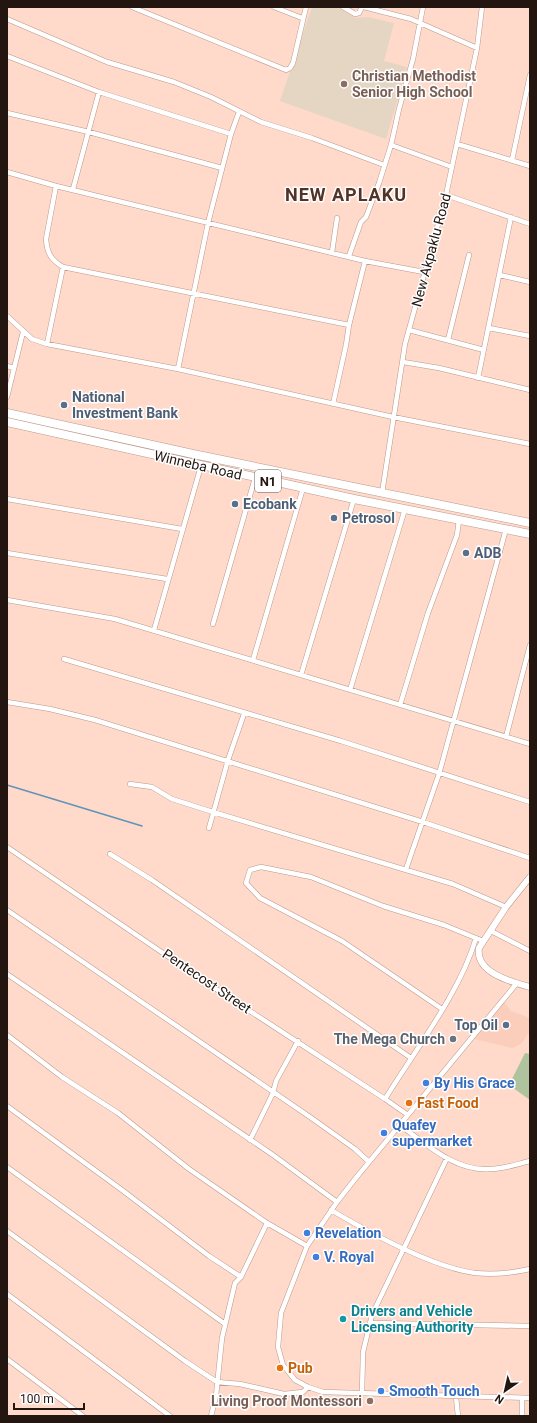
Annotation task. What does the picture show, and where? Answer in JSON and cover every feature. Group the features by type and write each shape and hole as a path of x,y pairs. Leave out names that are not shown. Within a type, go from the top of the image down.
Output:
{"highway":[{"name":"Winneba Road","path":"7,412 193,454 530,523"},
{"path":"16,424 18,415"},
{"name":"Winneba Road","path":"7,422 255,478 530,534"}],"street":[{"path":"132,7 286,70 290,68 293,63 302,18 306,7"},
{"path":"274,7 302,18"},
{"path":"343,7 355,14 359,13 363,7 411,19 476,48"},
{"path":"349,256 361,222 366,217 391,145 399,109 414,59 423,7"},
{"name":"New Akpaklu Road","path":"382,493 393,417 409,330 446,195 476,48 482,7"},
{"path":"7,19 41,32 107,62 174,82 211,97 261,122 312,138 384,165"},
{"path":"7,56 99,92 231,134"},
{"path":"512,160 530,75"},
{"path":"73,189 90,132 99,92"},
{"path":"178,369 208,223 231,134 239,112"},
{"path":"7,113 90,132 222,168"},
{"path":"457,144 530,166"},
{"path":"391,145 452,167"},
{"path":"7,172 56,186 365,261 424,272"},
{"path":"56,186 46,239 47,247 53,261 63,267 349,325"},
{"path":"446,195 530,224"},
{"path":"478,378 511,217"},
{"path":"332,252 337,218"},
{"path":"448,340 469,255"},
{"path":"333,404 349,325 365,261"},
{"path":"47,344 63,267"},
{"path":"500,276 530,282"},
{"path":"7,316 32,339 47,344 178,369 393,417 530,444"},
{"path":"489,328 530,336"},
{"path":"409,330 484,350"},
{"path":"7,397 23,332"},
{"path":"403,362 439,368 530,390"},
{"path":"7,366 14,368"},
{"path":"154,630 167,579 201,466"},
{"path":"213,624 255,478"},
{"path":"253,660 303,488"},
{"path":"7,498 182,529"},
{"path":"301,675 354,499"},
{"path":"350,690 405,509"},
{"path":"400,705 428,613 457,535 459,520"},
{"path":"406,869 439,774 506,529"},
{"path":"7,552 167,579"},
{"path":"7,600 115,619 452,722 530,744"},
{"path":"506,737 530,644"},
{"path":"64,659 244,714 341,741 439,774 530,802"},
{"path":"7,702 50,709 95,720 228,760 423,822 530,858"},
{"path":"209,828 228,760 244,714"},
{"path":"130,784 152,787 172,799 465,888 506,907"},
{"name":"Pentecost Street","path":"7,847 210,985 385,1098 408,1115"},
{"path":"110,854 152,880 410,1058"},
{"path":"442,1009 342,942 260,898 246,883 250,870 261,867 311,877 383,906 444,926 483,942"},
{"path":"529,879 506,907 483,942 478,953 480,962 496,975 517,984 530,987"},
{"path":"7,910 334,1134 369,1162"},
{"path":"491,931 530,951"},
{"path":"385,1098 442,1009 469,958 476,938"},
{"path":"7,974 250,1140 337,1202"},
{"path":"517,984 369,1162 337,1202 307,1246 284,1301 278,1336 278,1347 283,1365 296,1380 308,1387 323,1392 522,1399 530,1398"},
{"path":"7,1035 62,1076 118,1113 189,1169 267,1223 307,1246"},
{"path":"250,1140 273,1093 276,1081 298,1041"},
{"path":"7,1106 209,1256 241,1277"},
{"path":"400,1125 446,1158 483,1169 507,1167 530,1161"},
{"path":"362,1393 363,1352 376,1305 446,1158"},
{"path":"7,1167 225,1324"},
{"path":"332,1210 363,1228 438,1263 475,1273 513,1273 530,1269"},
{"path":"211,1416 225,1324 235,1284 241,1277 267,1223"},
{"path":"7,1231 185,1361 217,1382 240,1384 284,1394 303,1392 308,1387"},
{"path":"7,1294 170,1416"},
{"path":"370,1323 530,1326"},
{"path":"7,1359 83,1416"},
{"path":"456,1397 458,1416"},
{"path":"522,1399 522,1416"}],"shaded area":[{"name":"Christian Methodist Senior High School","path":"312,7 337,7 355,18 368,17 394,23 384,61 407,67 386,139 280,101"},
{"path":"504,1002 511,1011 530,1018 530,1031 521,1044 512,1048 474,1039"}],"green space":[{"path":"525,1053 530,1054 530,1100 509,1085"}],"waterway":[{"path":"7,785 142,826"}],"place":[{"name":"Christian Methodist Senior High School","path":"344,84"},
{"name":"National Investment Bank","path":"64,405"},
{"name":"Ecobank","path":"235,504"},
{"name":"Petrosol","path":"334,518"},
{"name":"ADB","path":"466,553"},
{"name":"Top Oil","path":"506,1025"},
{"name":"The Mega Church","path":"453,1039"},
{"name":"By His Grace","path":"426,1083"},
{"name":"Fast Food","path":"409,1103"},
{"name":"Quafey supermarket","path":"384,1133"},
{"name":"Revelation","path":"307,1233"},
{"name":"V. Royal","path":"316,1257"},
{"name":"Drivers and Vehicle Licensing Authority","path":"343,1319"},
{"name":"Pub","path":"280,1368"},
{"name":"Smooth Touch","path":"381,1391"},
{"name":"Living Proof Montessori","path":"370,1401"}],"district":[{"name":"NEW APLAKU","path":"346,195"}]}
